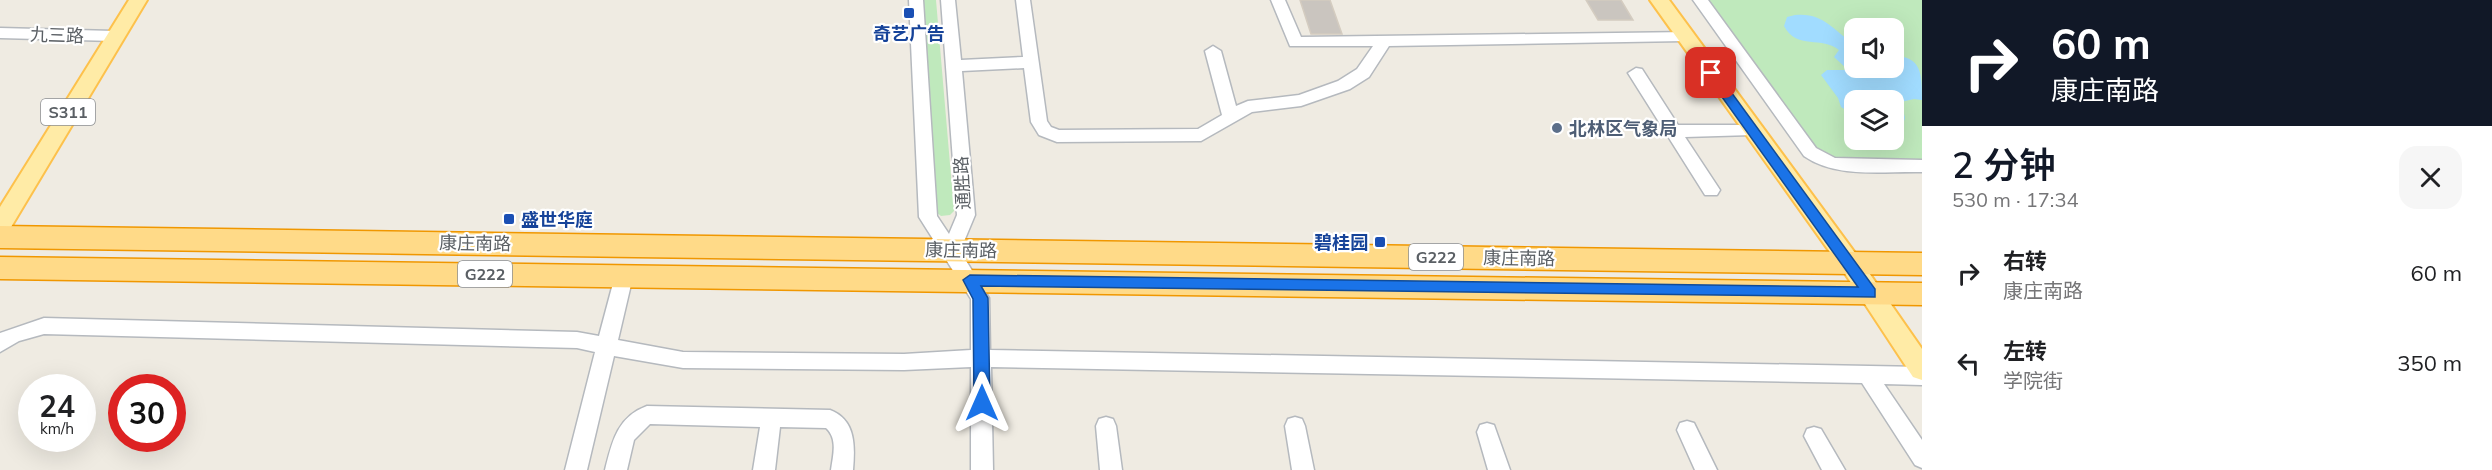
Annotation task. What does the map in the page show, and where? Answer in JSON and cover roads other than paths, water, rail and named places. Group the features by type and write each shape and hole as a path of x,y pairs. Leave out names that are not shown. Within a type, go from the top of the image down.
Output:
{"highway":[{"name":"康庄南路","path":"0,237 1922,264"},
{"name":"康庄南路","path":"0,268 1922,294"}],"main road":[{"name":"S311","path":"0,226 138,0"},
{"path":"1659,0 1850,263 1922,369"}],"street":[{"name":"通胜路","path":"916,0 928,217 951,250"},
{"name":"通胜路","path":"948,0 966,215 951,250"},
{"path":"1023,0 1039,122 1045,131 1057,136 1201,135 1248,107 1301,100 1344,85 1363,73 1384,41"},
{"path":"1278,0 1295,42 1684,36"},
{"path":"1700,0 1810,152 1825,162 1835,164 1922,166"},
{"name":"九三路","path":"0,33 114,36"},
{"path":"1213,51 1231,116"},
{"path":"953,66 1031,62"},
{"path":"1636,73 1711,190"},
{"path":"1673,131 1752,129"},
{"path":"951,250 980,298 982,470"},
{"path":"576,470 624,276"},
{"path":"0,344 13,335 44,326 577,340 607,345 653,358 683,360 904,362 982,358 1922,376"},
{"path":"1868,376 1922,458"},
{"path":"616,470 624,433 635,421 647,415 830,419 840,425 845,436 842,470"},
{"path":"764,470 771,418"},
{"path":"1106,426 1111,470"},
{"path":"1295,426 1303,470"},
{"path":"1687,430 1706,470"},
{"path":"1486,432 1499,470"},
{"path":"1814,436 1834,470"}],"water":[{"path":"1813,16 1844,36 1844,66 1834,57 1839,50 1833,46 1795,38 1789,33 1784,26 1787,17"},
{"path":"1904,57 1910,59 1918,68 1922,82 1922,100 1904,101 1904,90 1844,90 1844,109 1821,75 1827,70 1844,70 1844,78 1904,78"}],"place":[{"name":"奇艺广告","path":"909,13"},
{"name":"北林区气象局","path":"1557,128"},
{"name":"盛世华庭","path":"509,219"},
{"name":"碧桂园","path":"1380,242"}]}
